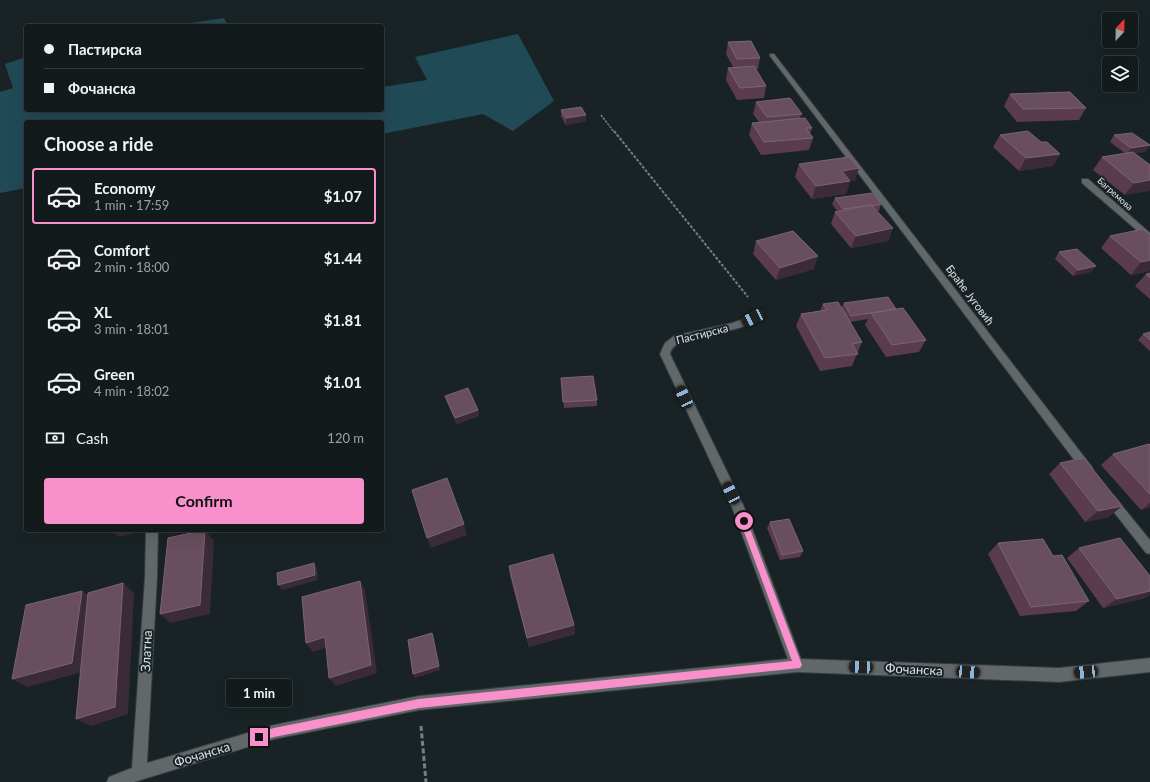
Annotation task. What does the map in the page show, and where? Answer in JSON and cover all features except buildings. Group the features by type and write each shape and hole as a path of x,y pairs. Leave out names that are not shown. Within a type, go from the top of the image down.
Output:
{"street":[{"name":"Браће Југовић","path":"772,55 1095,479"},
{"name":"Багремова","path":"1085,181 1150,237"},
{"name":"Пастирска","path":"758,312 753,318 740,324 680,337 672,341 666,347 664,354 738,507 797,665"},
{"path":"1105,491 1150,549"},
{"name":"Златна","path":"139,773 151,584 152,532"},
{"name":"Фочанска","path":"114,782 274,732 419,703 797,665 1059,675 1150,665"}],"path":[{"path":"601,115 757,307 758,312"},
{"path":"419,703 426,782"}],"shaded area":[{"path":"224,18 227,24 184,24"},
{"path":"518,34 554,101 513,131 483,114 384,134 384,120 24,120 24,188 0,193 0,92 13,88 5,64 24,58 24,112 384,112 384,87 427,80 415,57"}],"route":[{"path":"259,737 274,732 419,703 797,665 744,521"}]}
